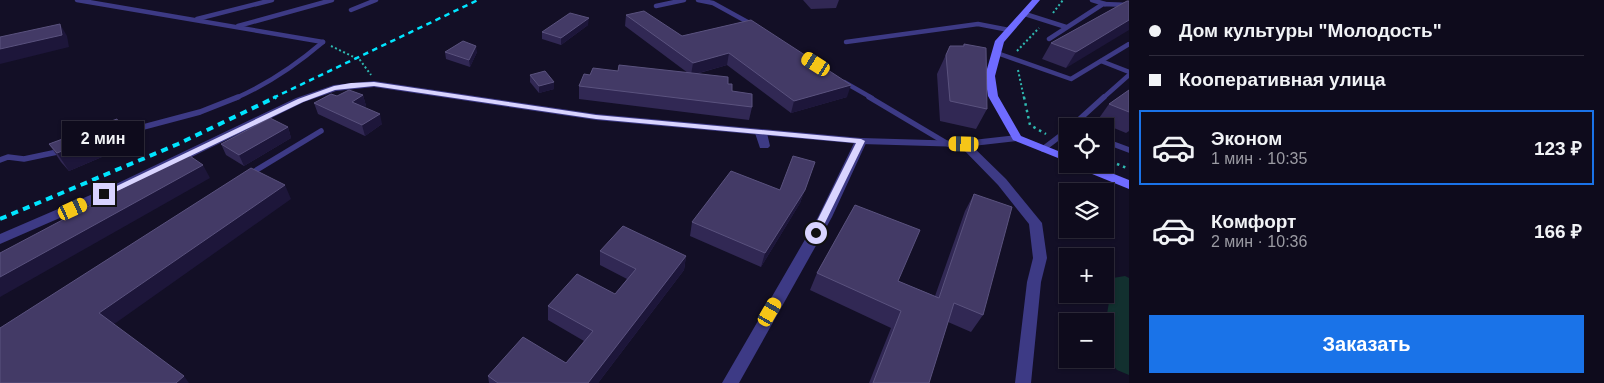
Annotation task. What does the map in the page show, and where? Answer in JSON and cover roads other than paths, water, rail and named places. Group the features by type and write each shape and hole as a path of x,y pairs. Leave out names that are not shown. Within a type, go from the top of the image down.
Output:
{"main road":[{"path":"1036,0 1000,41 990,76 993,96 1017,138 1059,155"},
{"path":"1100,173 1129,185"}],"street":[{"path":"0,239 120,187 300,100 334,88 351,85 374,84 596,117 861,141 964,144 1017,138"},
{"path":"761,133 764,146"},
{"path":"730,383 825,217 861,141"},
{"path":"964,144 1002,182 1035,223 1040,258 1034,282 1023,383"}],"lane":[{"path":"77,0 323,42 307,58 280,77 233,102 169,122 106,137"},
{"path":"194,20 272,0"},
{"path":"234,27 332,0"},
{"path":"350,10 376,0"},
{"path":"656,6 684,0"},
{"path":"698,0 713,3 759,29"},
{"path":"1092,0 1129,11"},
{"path":"1049,39 1103,4 1129,5"},
{"path":"1025,14 1066,27"},
{"path":"846,42 978,24 1009,30"},
{"path":"997,53 1071,80 1129,44"},
{"path":"1081,118 1129,73 1102,61"},
{"path":"842,81 948,144"},
{"path":"246,176 321,131"},
{"path":"1043,148 1059,137"},
{"path":"1114,144 1129,150"},
{"path":"0,160 8,157 24,159 71,149"}],"railway":[{"path":"273,98 478,0"},
{"path":"0,219 178,144 276,97"}]}
